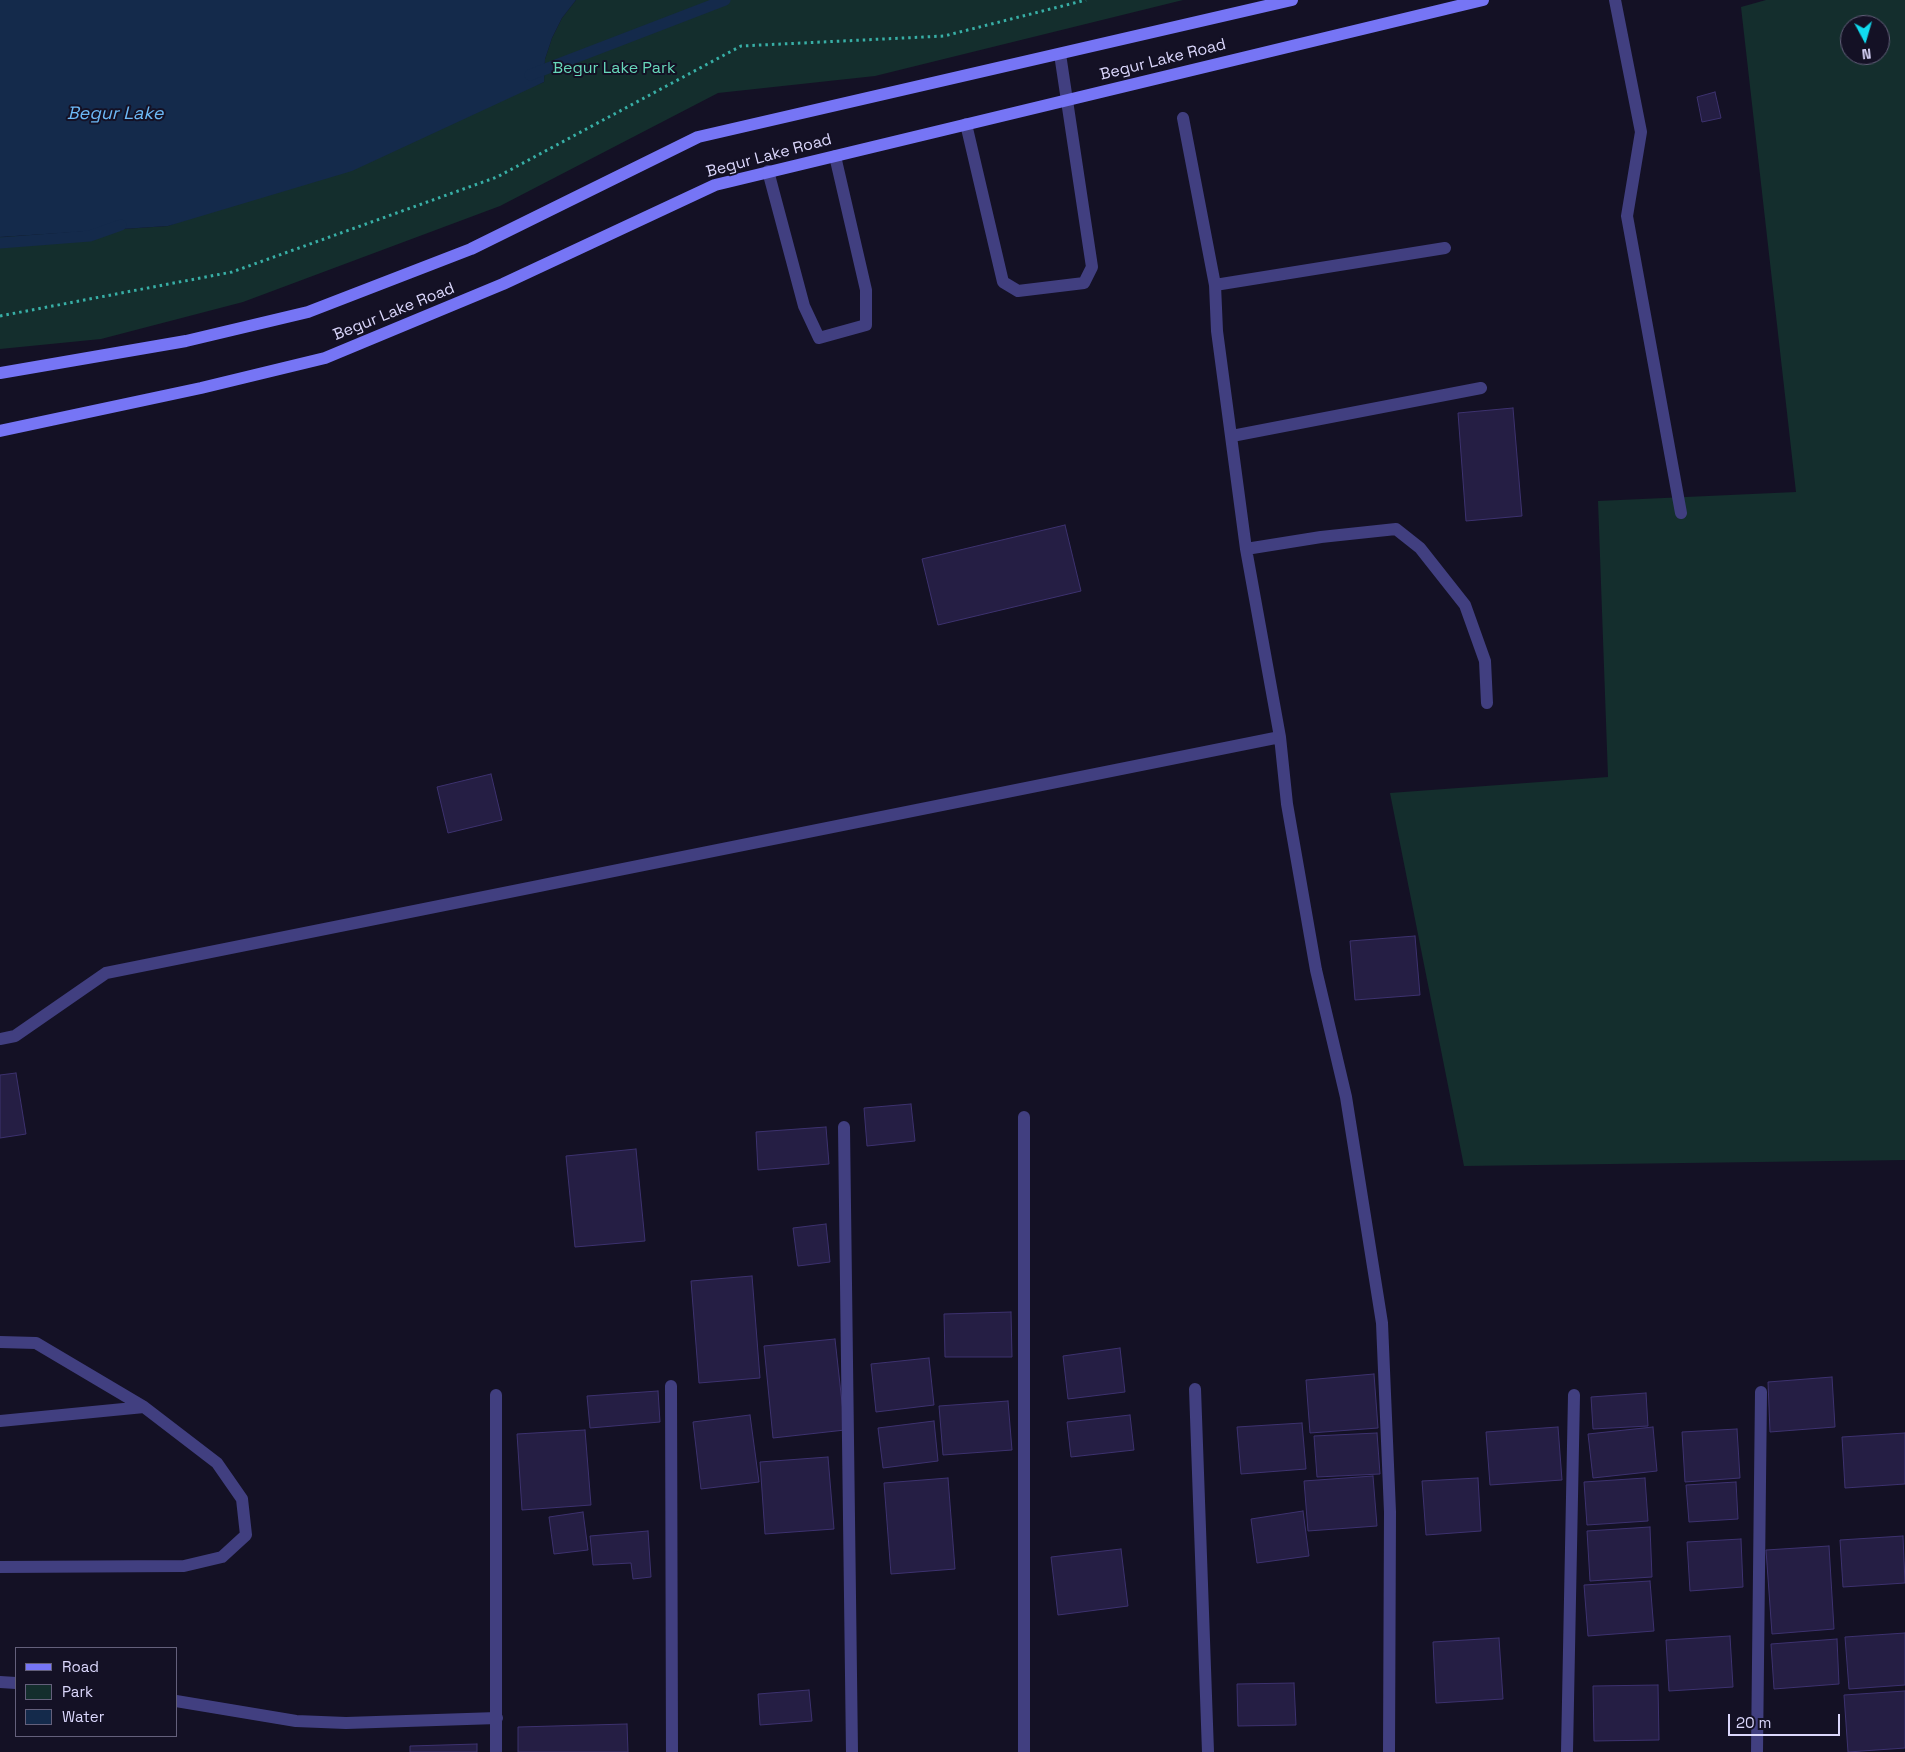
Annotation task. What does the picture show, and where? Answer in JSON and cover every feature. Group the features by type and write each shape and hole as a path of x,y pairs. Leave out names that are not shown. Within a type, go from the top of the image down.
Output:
{"main road":[{"name":"Begur Lake Road","path":"0,372 186,341 308,312 471,249 698,137 1292,0"},
{"name":"Begur Lake Road","path":"0,431 201,388 325,358 503,284 714,184 1483,0"}],"street":[{"path":"1615,0 1641,132 1627,216 1681,513"},
{"path":"966,124 1003,282 1018,291 1084,283 1092,267 1060,54"},
{"path":"1183,118 1215,285 1217,331 1246,549 1280,737 1287,804 1316,970 1346,1097 1382,1323 1390,1512 1389,1752"},
{"path":"768,171 804,306 819,338 866,325 866,290 835,156"},
{"path":"1215,285 1445,248"},
{"path":"1232,436 1481,388"},
{"path":"1246,549 1321,537 1396,529 1420,548 1466,605 1486,661 1487,703"},
{"path":"0,1039 15,1036 106,973 1280,737"},
{"path":"1024,1117 1024,1752"},
{"path":"844,1127 852,1752"},
{"path":"0,1342 36,1343 144,1407 217,1463 242,1499 246,1535 222,1557 184,1566 0,1567"},
{"path":"671,1386 672,1752"},
{"path":"1195,1389 1208,1752"},
{"path":"1757,1752 1761,1392"},
{"path":"496,1394 496,1752"},
{"path":"1568,1752 1574,1395"},
{"path":"0,1421 144,1407"},
{"path":"0,1682 15,1683"},
{"path":"178,1701 296,1721 346,1724 496,1718"}],"path":[{"path":"0,316 232,272 497,177 740,46 944,36 1086,0"}],"green space":[{"name":"Begur Lake Park","path":"576,0 1183,0 875,76 718,93 500,206 243,302 101,339 0,349 0,237 168,226 544,82 545,59 552,38 562,18"},
{"path":"1766,0 1905,0 1905,1160 1464,1166 1390,793 1608,777 1598,501 1796,492 1741,7"}],"water":[{"name":"Begur Lake","path":"0,0 576,0 562,18 552,38 545,59 544,82 352,171 168,226 0,237"}],"building":[{"path":"1715,92 1721,118 1702,122 1697,97"},
{"path":"1513,408 1522,516 1466,521 1458,413"},
{"path":"1065,525 1081,591 938,625 922,559"},
{"path":"491,774 502,820 448,833 437,787"},
{"path":"1415,936 1420,995 1355,1000 1350,941"},
{"path":"16,1073 26,1134 0,1138 0,1075"},
{"path":"911,1104 915,1141 867,1146 864,1108"},
{"path":"826,1127 829,1164 758,1170 756,1132"},
{"path":"636,1149 645,1241 575,1247 566,1156"},
{"path":"826,1224 830,1262 798,1266 793,1228"},
{"path":"752,1276 760,1378 699,1383 691,1281"},
{"path":"1011,1312 1012,1357 945,1357 944,1314"},
{"path":"835,1339 845,1430 773,1438 764,1346"},
{"path":"1120,1348 1125,1392 1068,1399 1063,1356"},
{"path":"929,1358 934,1405 876,1412 871,1364"},
{"path":"1374,1374 1378,1428 1310,1433 1306,1380"},
{"path":"1832,1377 1835,1427 1770,1432 1768,1382"},
{"path":"658,1391 660,1422 590,1428 587,1396"},
{"path":"1646,1393 1648,1426 1593,1429 1591,1397"},
{"path":"1008,1401 1012,1450 943,1455 939,1406"},
{"path":"750,1415 759,1482 701,1489 693,1422"},
{"path":"1130,1415 1134,1450 1071,1457 1067,1422"},
{"path":"934,1421 938,1461 883,1468 878,1428"},
{"path":"1302,1423 1306,1469 1241,1474 1237,1427"},
{"path":"1558,1427 1562,1480 1490,1485 1486,1432"},
{"path":"1653,1427 1657,1471 1593,1478 1588,1434"},
{"path":"1737,1429 1740,1478 1685,1482 1682,1432"},
{"path":"585,1430 591,1505 522,1510 517,1434"},
{"path":"1377,1433 1380,1474 1317,1477 1314,1436"},
{"path":"1905,1433 1905,1484 1845,1488 1842,1437"},
{"path":"828,1457 834,1529 765,1534 760,1462"},
{"path":"1373,1476 1377,1526 1308,1531 1304,1481"},
{"path":"948,1478 955,1569 891,1574 884,1483"},
{"path":"1478,1478 1481,1531 1426,1535 1422,1481"},
{"path":"1645,1478 1648,1521 1587,1525 1584,1482"},
{"path":"1736,1482 1738,1519 1689,1522 1686,1485"},
{"path":"1303,1511 1309,1556 1257,1563 1251,1519"},
{"path":"583,1512 588,1550 554,1554 549,1517"},
{"path":"1650,1527 1652,1577 1590,1581 1587,1531"},
{"path":"648,1531 651,1577 633,1579 631,1563 593,1565 590,1536"},
{"path":"1903,1536 1905,1583 1843,1587 1840,1540"},
{"path":"1741,1539 1743,1587 1690,1591 1687,1542"},
{"path":"1829,1546 1834,1629 1772,1634 1766,1550"},
{"path":"1121,1549 1128,1606 1058,1615 1051,1557"},
{"path":"1650,1581 1654,1631 1588,1636 1584,1585"},
{"path":"1905,1633 1905,1685 1849,1689 1845,1637"},
{"path":"1730,1636 1733,1687 1669,1691 1666,1640"},
{"path":"1499,1638 1503,1699 1436,1703 1433,1642"},
{"path":"1837,1639 1839,1684 1774,1689 1771,1644"},
{"path":"1294,1683 1296,1725 1238,1726 1237,1684"},
{"path":"1658,1685 1659,1740 1594,1741 1593,1686"},
{"path":"809,1690 812,1721 760,1725 758,1694"},
{"path":"1905,1691 1905,1748 1848,1752 1844,1695"},
{"path":"627,1724 628,1752 518,1752 518,1727"},
{"path":"477,1744 477,1752 410,1752 410,1746"}],"waterway":[{"path":"530,75 725,0"},
{"path":"0,243 90,236 121,225"}]}
